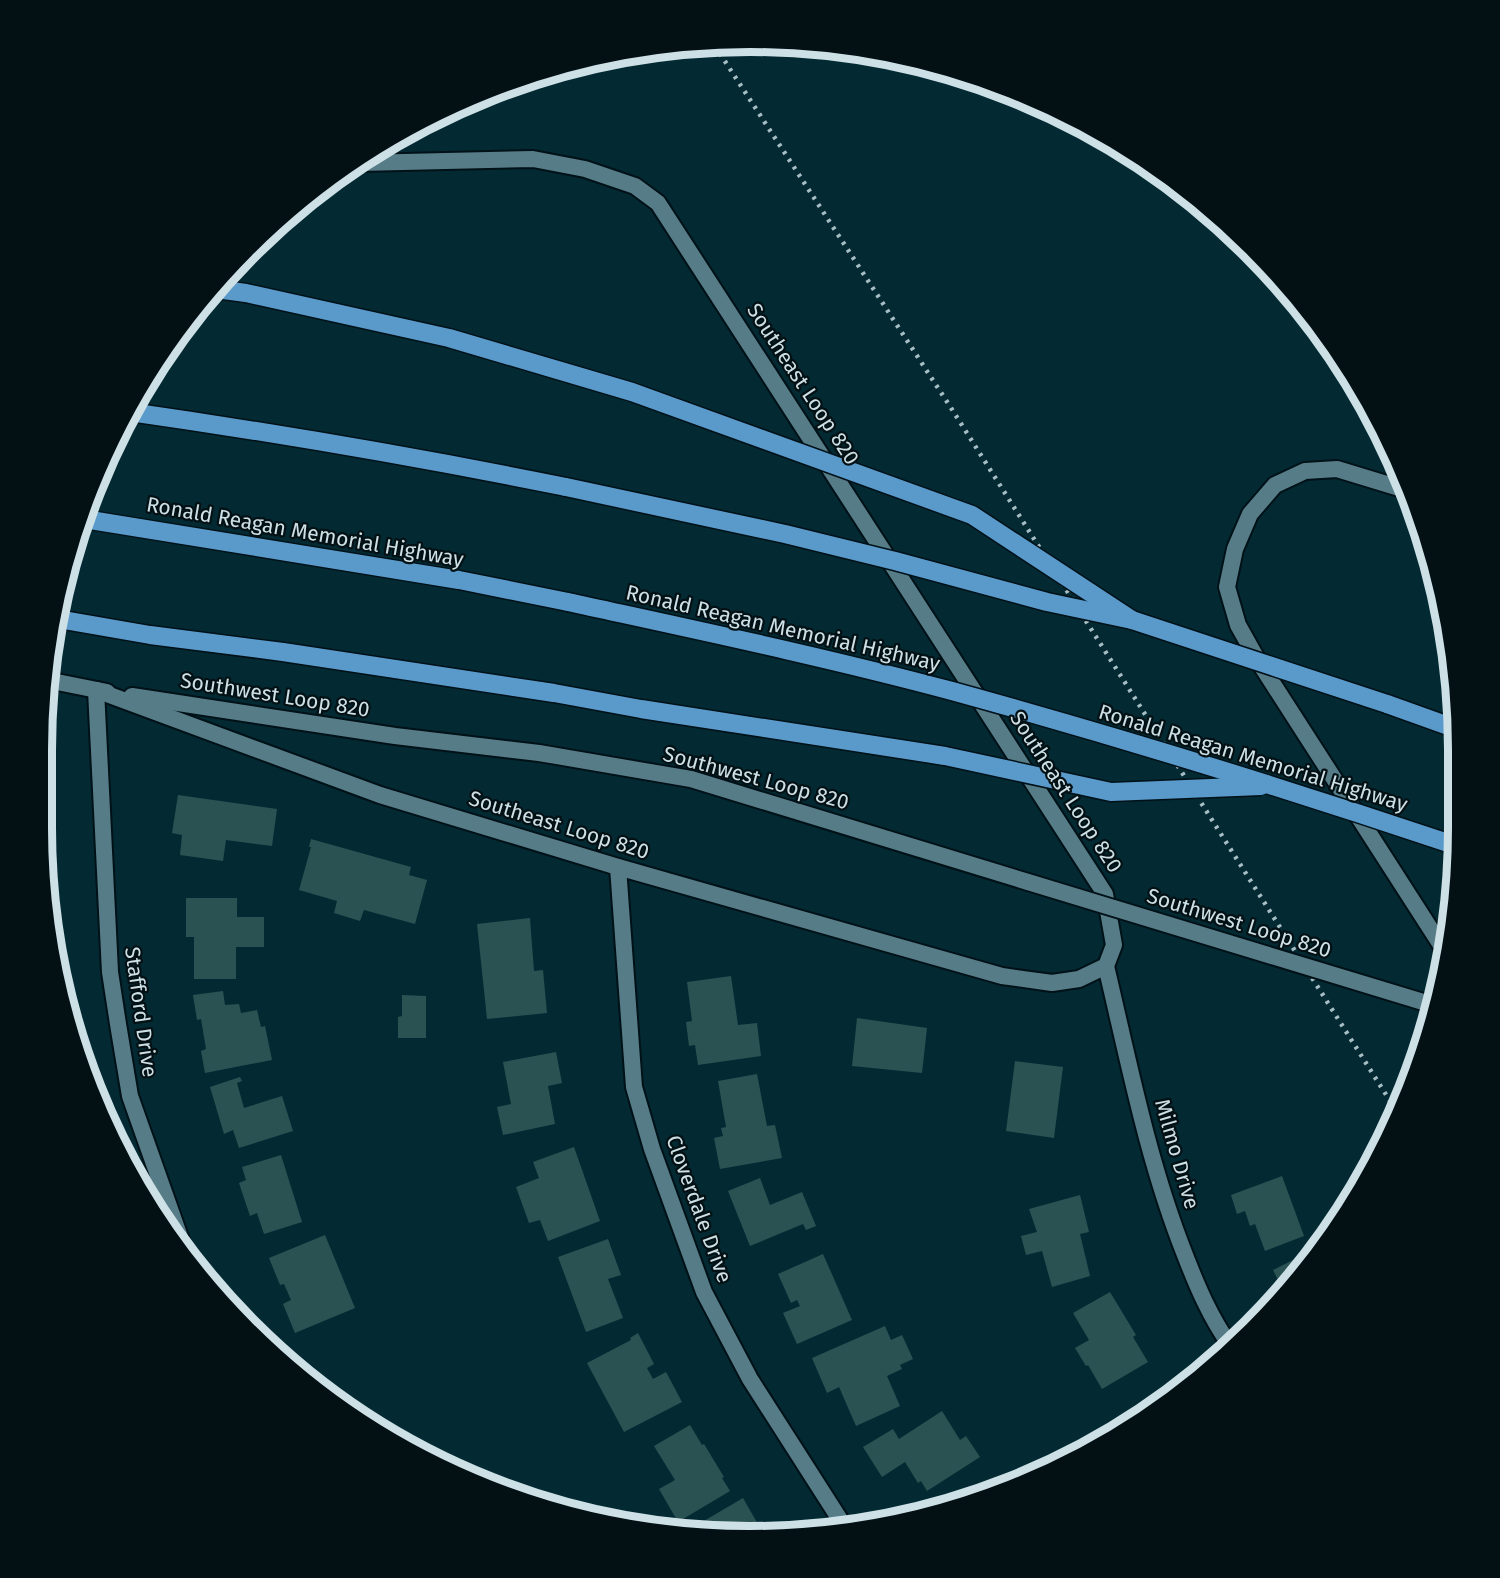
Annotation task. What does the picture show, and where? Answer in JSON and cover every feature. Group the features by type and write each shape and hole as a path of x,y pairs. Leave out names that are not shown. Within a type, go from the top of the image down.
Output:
{"highway":[{"path":"226,290 449,338 620,389 972,515 1132,620"},
{"path":"139,413 289,435 426,459 785,534 1047,602 1132,620 1447,726"},
{"name":"Ronald Reagan Memorial Highway","path":"92,520 459,580 713,633 951,691 1145,746 1276,786 1447,843"},
{"path":"65,620 150,635 283,652 554,693 640,709 945,756 1111,792 1276,786"}],"main road":[{"name":"Southeast Loop 820","path":"96,690 380,795 618,867 1002,976 1052,984 1079,979 1106,966 1114,945 1105,894 658,203 635,186 585,169 533,159 374,163"},
{"path":"1395,487 1337,470 1305,471 1275,485 1250,514 1235,549 1227,588 1238,625 1257,659 1438,941"},
{"name":"Southwest Loop 820","path":"56,682 395,736 539,753 691,779 1425,1003"},
{"name":"Stafford Drive","path":"96,690 110,972 130,1096 175,1223"},
{"name":"Cloverdale Drive","path":"618,867 634,1088 652,1149 704,1292 750,1379 840,1520"},
{"name":"Milmo Drive","path":"1106,966 1158,1181 1197,1286 1225,1338"}],"building":[{"path":"178,795 277,809 272,846 226,840 223,861 180,855 182,835 172,833"},
{"path":"311,839 411,867 409,875 427,880 415,924 364,910 360,921 334,913 337,901 299,890 311,847 309,847"},
{"path":"186,898 237,898 237,917 264,917 264,947 236,947 236,979 194,979 194,937 186,937"},
{"path":"530,918 534,971 543,970 547,1013 487,1019 477,924"},
{"path":"731,976 738,1025 757,1023 761,1056 698,1065 695,1045 689,1046 686,1022 692,1021 687,982"},
{"path":"223,991 225,1005 239,1004 241,1013 257,1010 261,1027 265,1026 272,1060 205,1073 201,1051 206,1049 201,1019 197,1020 193,995"},
{"path":"402,995 426,996 426,1038 398,1038 398,1017 402,1016"},
{"path":"857,1018 927,1028 922,1073 852,1066"},
{"path":"556,1052 562,1083 548,1086 555,1124 503,1135 497,1107 511,1104 503,1062"},
{"path":"1015,1061 1063,1067 1054,1138 1006,1131"},
{"path":"757,1074 767,1126 775,1125 782,1158 720,1169 714,1138 723,1136 721,1128 726,1127 718,1081"},
{"path":"240,1077 242,1081 237,1083 244,1108 282,1096 293,1131 239,1148 233,1130 224,1134 210,1087"},
{"path":"574,1147 600,1221 548,1241 540,1220 529,1223 516,1187 539,1178 533,1162"},
{"path":"281,1155 302,1222 264,1234 257,1213 250,1216 239,1183 246,1180 242,1167"},
{"path":"1282,1176 1304,1236 1265,1251 1255,1224 1250,1226 1245,1211 1237,1214 1231,1195"},
{"path":"760,1178 770,1205 802,1192 816,1226 806,1230 803,1224 750,1246 728,1191"},
{"path":"1080,1195 1089,1232 1080,1234 1090,1276 1052,1287 1042,1251 1026,1255 1021,1236 1037,1232 1029,1209"},
{"path":"325,1235 355,1308 295,1333 283,1304 291,1300 284,1284 280,1285 269,1258"},
{"path":"608,1239 621,1275 608,1279 623,1318 586,1332 558,1257"},
{"path":"823,1254 852,1320 797,1344 783,1313 800,1306 797,1300 791,1303 778,1274"},
{"path":"1300,1256 1279,1282 1273,1270"},
{"path":"1110,1292 1136,1335 1133,1337 1148,1362 1102,1389 1075,1348 1089,1340 1073,1313"},
{"path":"885,1326 891,1340 902,1335 913,1359 900,1365 902,1369 887,1376 900,1406 856,1426 839,1387 827,1393 812,1358"},
{"path":"638,1333 654,1364 647,1368 653,1379 666,1372 682,1402 624,1432 587,1363 631,1340 630,1338"},
{"path":"942,1411 960,1440 966,1436 980,1457 927,1491 921,1481 918,1483 905,1462 882,1477 863,1447 893,1429 899,1439"},
{"path":"690,1425 724,1477 722,1478 730,1491 678,1522 659,1489 675,1480 654,1446"},
{"path":"743,1498 759,1526 750,1526 699,1524"}],"railway":[{"path":"720,53 953,411 1391,1102"}]}
